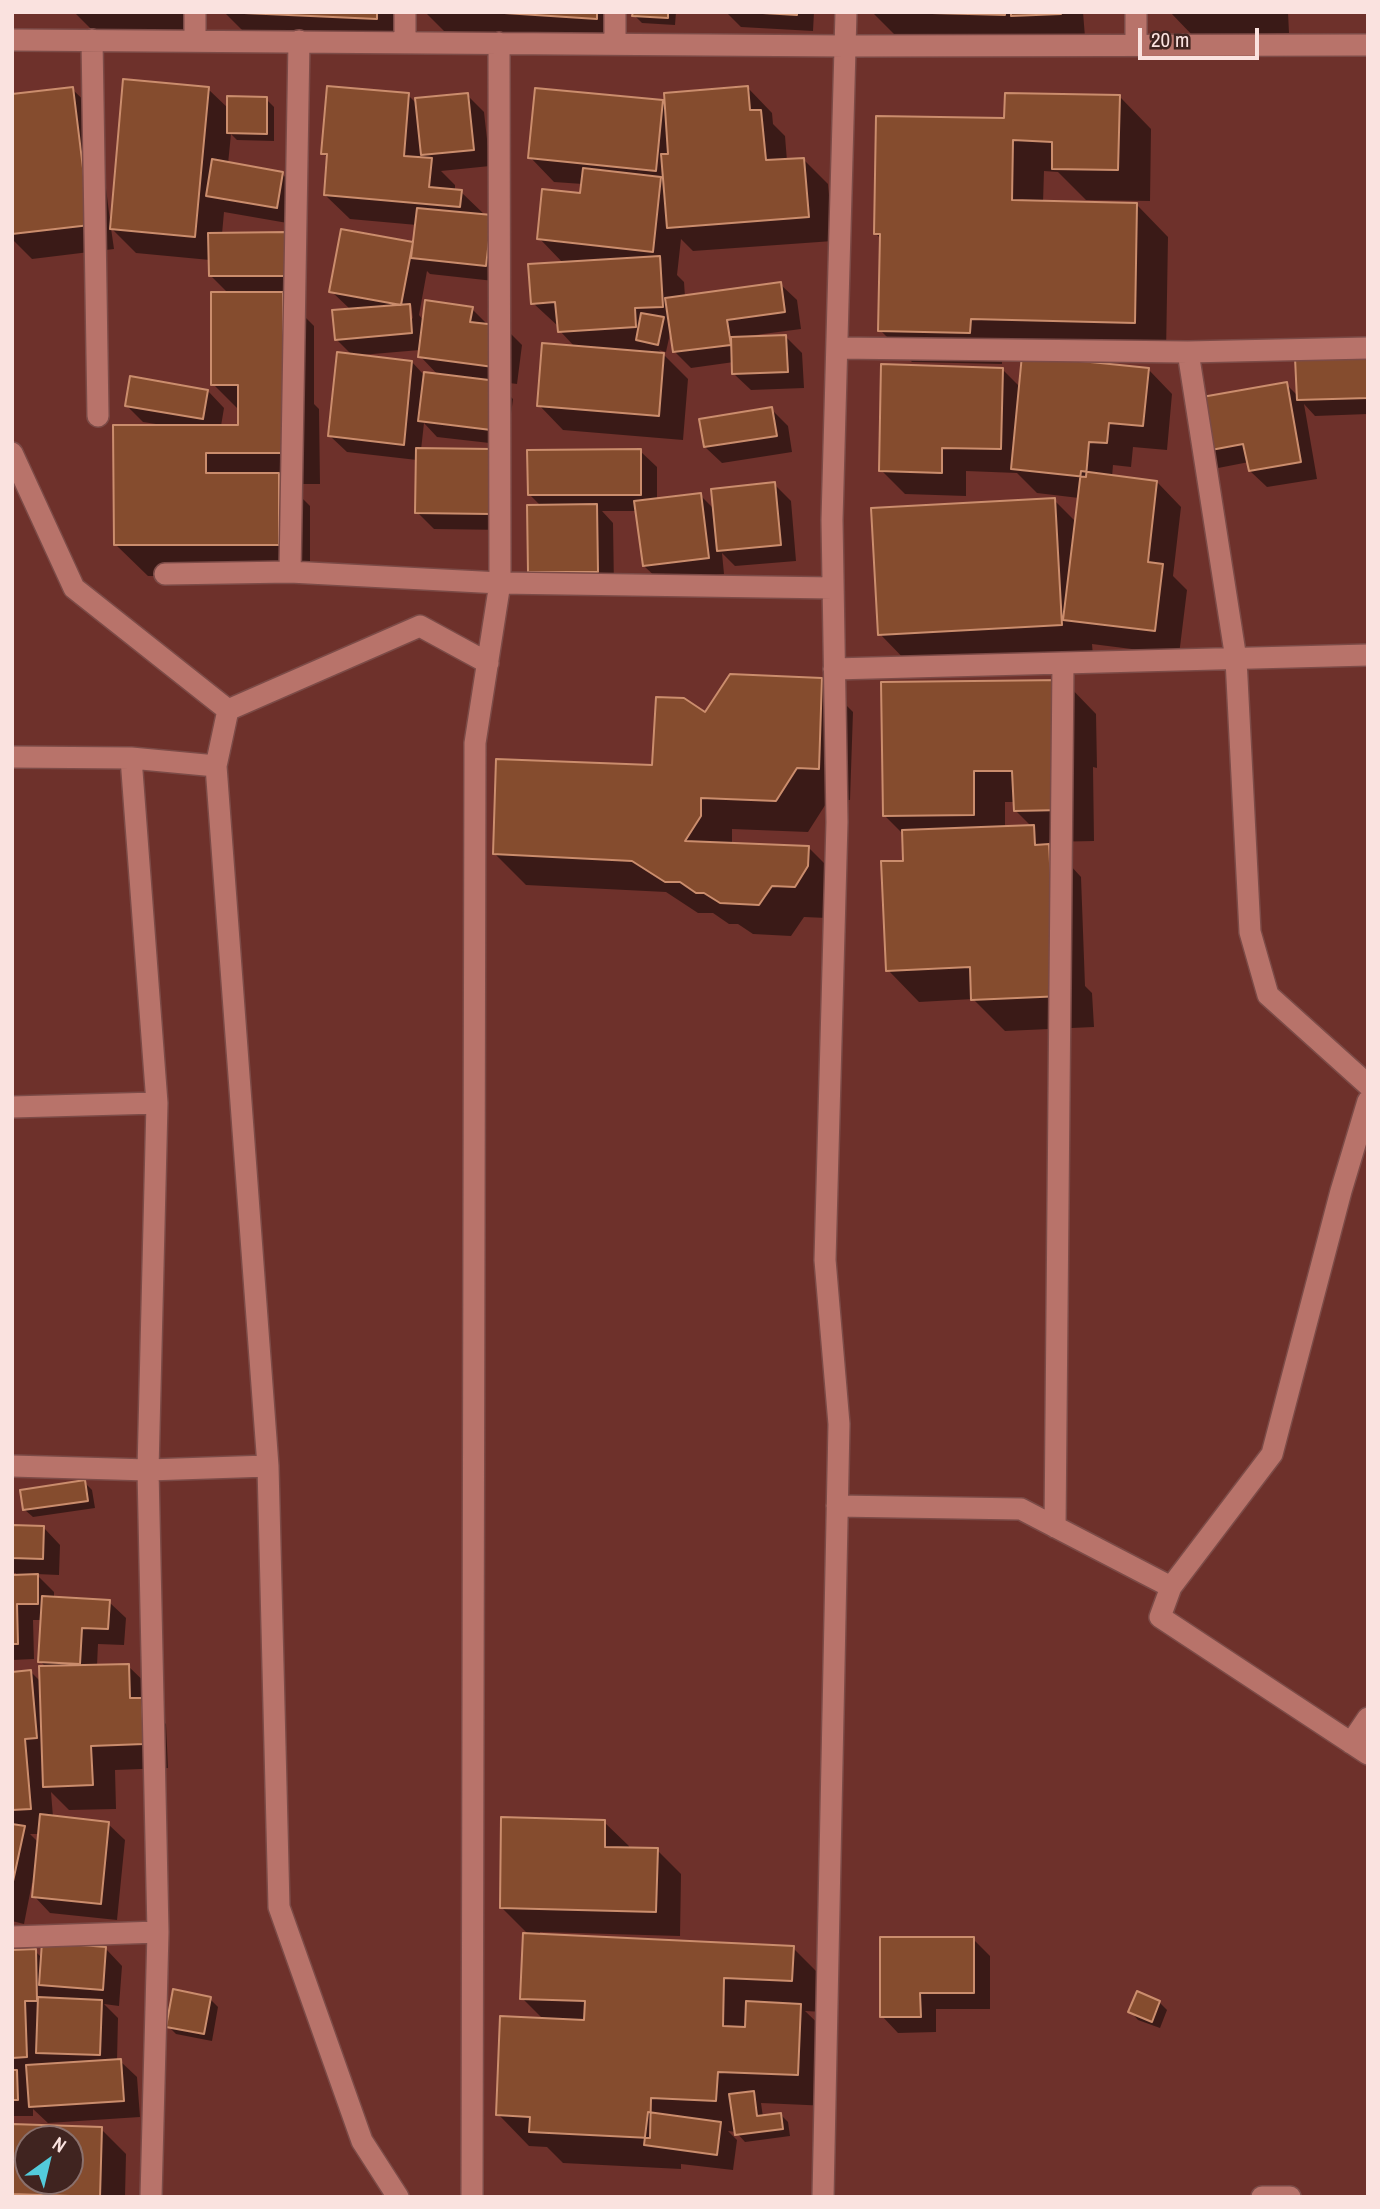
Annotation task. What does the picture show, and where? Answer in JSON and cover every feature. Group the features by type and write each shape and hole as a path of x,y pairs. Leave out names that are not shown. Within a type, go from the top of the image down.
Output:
{"street":[{"path":"195,12 195,41"},
{"path":"405,12 405,43"},
{"path":"615,12 615,44"},
{"path":"823,2197 839,1424 825,1260 837,822 832,520 846,12"},
{"path":"1136,12 1136,45"},
{"path":"12,40 846,46 1368,45"},
{"path":"92,40 98,416"},
{"path":"290,572 299,41"},
{"path":"472,2197 475,743 500,583 499,43"},
{"path":"838,348 1188,352 1368,348"},
{"path":"1188,352 1236,659 1250,932 1268,995 1368,1085"},
{"path":"12,453 74,588 228,710"},
{"path":"164,573 290,572 500,583 833,588"},
{"path":"228,710 420,626 488,663"},
{"path":"834,669 1368,655"},
{"path":"1055,1527 1063,663"},
{"path":"228,710 216,766 268,1466 279,1907 362,2141 398,2197"},
{"path":"12,757 131,758 216,766"},
{"path":"131,758 157,1103 148,1471 158,1932 151,2197"},
{"path":"1368,1101 1340,1191 1272,1454 1171,1587 1160,1618 1359,1749 1368,1718"},
{"path":"12,1107 157,1103"},
{"path":"12,1466 148,1471 268,1466"},
{"path":"837,1506 1021,1510 1171,1587"},
{"path":"12,1937 158,1932"},
{"path":"1262,2197 1290,2197"}],"building":[{"path":"222,12 377,12 377,19"},
{"path":"489,12 597,12 597,19"},
{"path":"633,12 668,12 668,18 632,16"},
{"path":"746,12 797,12 797,15"},
{"path":"896,12 1005,12 1005,15"},
{"path":"1011,12 1061,12 1061,14 1011,16"},
{"path":"123,79 209,87 195,237 110,229"},
{"path":"327,86 409,93 404,156 432,158 429,187 462,190 460,207 324,195 327,154 321,154"},
{"path":"748,86 750,110 761,110 766,160 804,158 809,217 667,228 661,154 668,154 664,93"},
{"path":"73,87 90,225 12,234 12,94"},
{"path":"535,88 663,100 656,171 528,158"},
{"path":"468,93 474,150 421,155 415,98"},
{"path":"1005,93 1120,95 1118,170 1052,169 1052,142 1013,140 1012,200 1137,203 1135,323 971,319 970,333 878,331 880,234 874,234 876,116 1004,118"},
{"path":"227,96 267,97 267,134 227,133"},
{"path":"212,159 283,172 277,208 206,196"},
{"path":"583,168 661,177 653,252 537,239 542,189 580,193"},
{"path":"417,208 492,215 486,266 411,258"},
{"path":"341,229 413,242 401,305 329,292"},
{"path":"287,232 287,276 209,276 208,233"},
{"path":"660,256 663,307 635,308 636,327 558,332 555,302 531,304 528,264"},
{"path":"781,282 785,312 727,320 731,345 673,352 665,298"},
{"path":"211,292 283,292 283,375 289,453 206,453 206,473 279,473 279,545 114,545 113,425 238,425 238,385 211,385"},
{"path":"425,300 473,307 470,322 506,326 501,368 418,357"},
{"path":"410,304 412,333 335,340 332,310"},
{"path":"641,313 664,317 658,345 636,340"},
{"path":"786,335 788,372 732,374 731,337"},
{"path":"542,343 664,353 659,416 537,406"},
{"path":"337,352 412,361 404,445 328,436"},
{"path":"1022,355 1149,368 1143,426 1109,423 1107,443 1089,442 1086,477 1011,469"},
{"path":"1368,356 1368,398 1297,400 1295,358"},
{"path":"881,364 1003,368 1001,449 942,448 942,473 879,471"},
{"path":"424,372 497,381 491,430 418,421"},
{"path":"130,376 208,390 203,419 125,406"},
{"path":"1287,382 1301,462 1249,471 1243,444 1195,453 1185,400"},
{"path":"772,407 777,436 704,447 699,419"},
{"path":"416,448 492,449 491,514 415,513"},
{"path":"641,449 641,495 528,495 527,450"},
{"path":"1081,471 1157,481 1148,562 1163,564 1155,631 1063,620"},
{"path":"775,482 781,545 717,551 711,489"},
{"path":"701,493 709,558 643,566 634,501"},
{"path":"1055,498 1062,625 878,635 871,508"},
{"path":"597,504 598,572 528,572 527,505"},
{"path":"730,674 822,678 819,769 797,768 776,801 701,798 701,816 685,841 809,846 808,866 795,887 772,886 759,905 720,903 704,893 696,893 680,882 665,882 632,861 493,854 496,759 652,765 656,697 684,698 705,712"},
{"path":"1065,680 1063,810 1014,811 1012,771 974,771 974,815 883,816 881,682"},
{"path":"1034,825 1035,845 1049,844 1055,959 1063,996 971,1000 970,967 886,971 881,861 903,861 902,830"},
{"path":"85,1480 88,1501 23,1510 20,1490"},
{"path":"12,1525 44,1526 43,1559 12,1558"},
{"path":"38,1574 38,1604 17,1604 18,1644 12,1644 12,1575"},
{"path":"42,1596 110,1600 108,1629 82,1628 80,1664 38,1662"},
{"path":"129,1664 130,1698 142,1698 144,1744 91,1746 93,1785 43,1787 39,1666"},
{"path":"31,1670 37,1738 25,1739 31,1809 12,1810 12,1672"},
{"path":"40,1814 109,1822 101,1904 32,1897"},
{"path":"501,1817 605,1820 605,1847 658,1848 656,1912 500,1908"},
{"path":"12,1824 25,1826 12,1886"},
{"path":"523,1933 794,1946 792,1981 724,1978 723,2026 745,2027 746,2001 801,2004 798,2075 718,2072 716,2101 651,2098 650,2138 529,2132 530,2117 496,2115 500,2016 584,2020 585,2001 520,1999"},
{"path":"880,1937 974,1937 974,1993 920,1993 921,2017 880,2017"},
{"path":"42,1942 106,1947 103,1990 39,1985"},
{"path":"36,1949 37,2001 25,2001 27,2057 12,2058 12,1950"},
{"path":"173,1989 211,1997 204,2034 166,2027"},
{"path":"1137,1991 1160,2001 1152,2022 1128,2012"},
{"path":"38,1997 102,2000 100,2055 36,2053"},
{"path":"121,2059 124,2101 29,2107 26,2065"},
{"path":"12,2070 17,2070 18,2100 12,2100"},
{"path":"754,2091 757,2116 781,2113 783,2129 735,2135 729,2094"},
{"path":"648,2112 721,2122 717,2155 644,2145"},
{"path":"12,2124 42,2125 14,2125 14,2194"},
{"path":"84,2126 102,2127 100,2197 41,2195 84,2195"}]}
